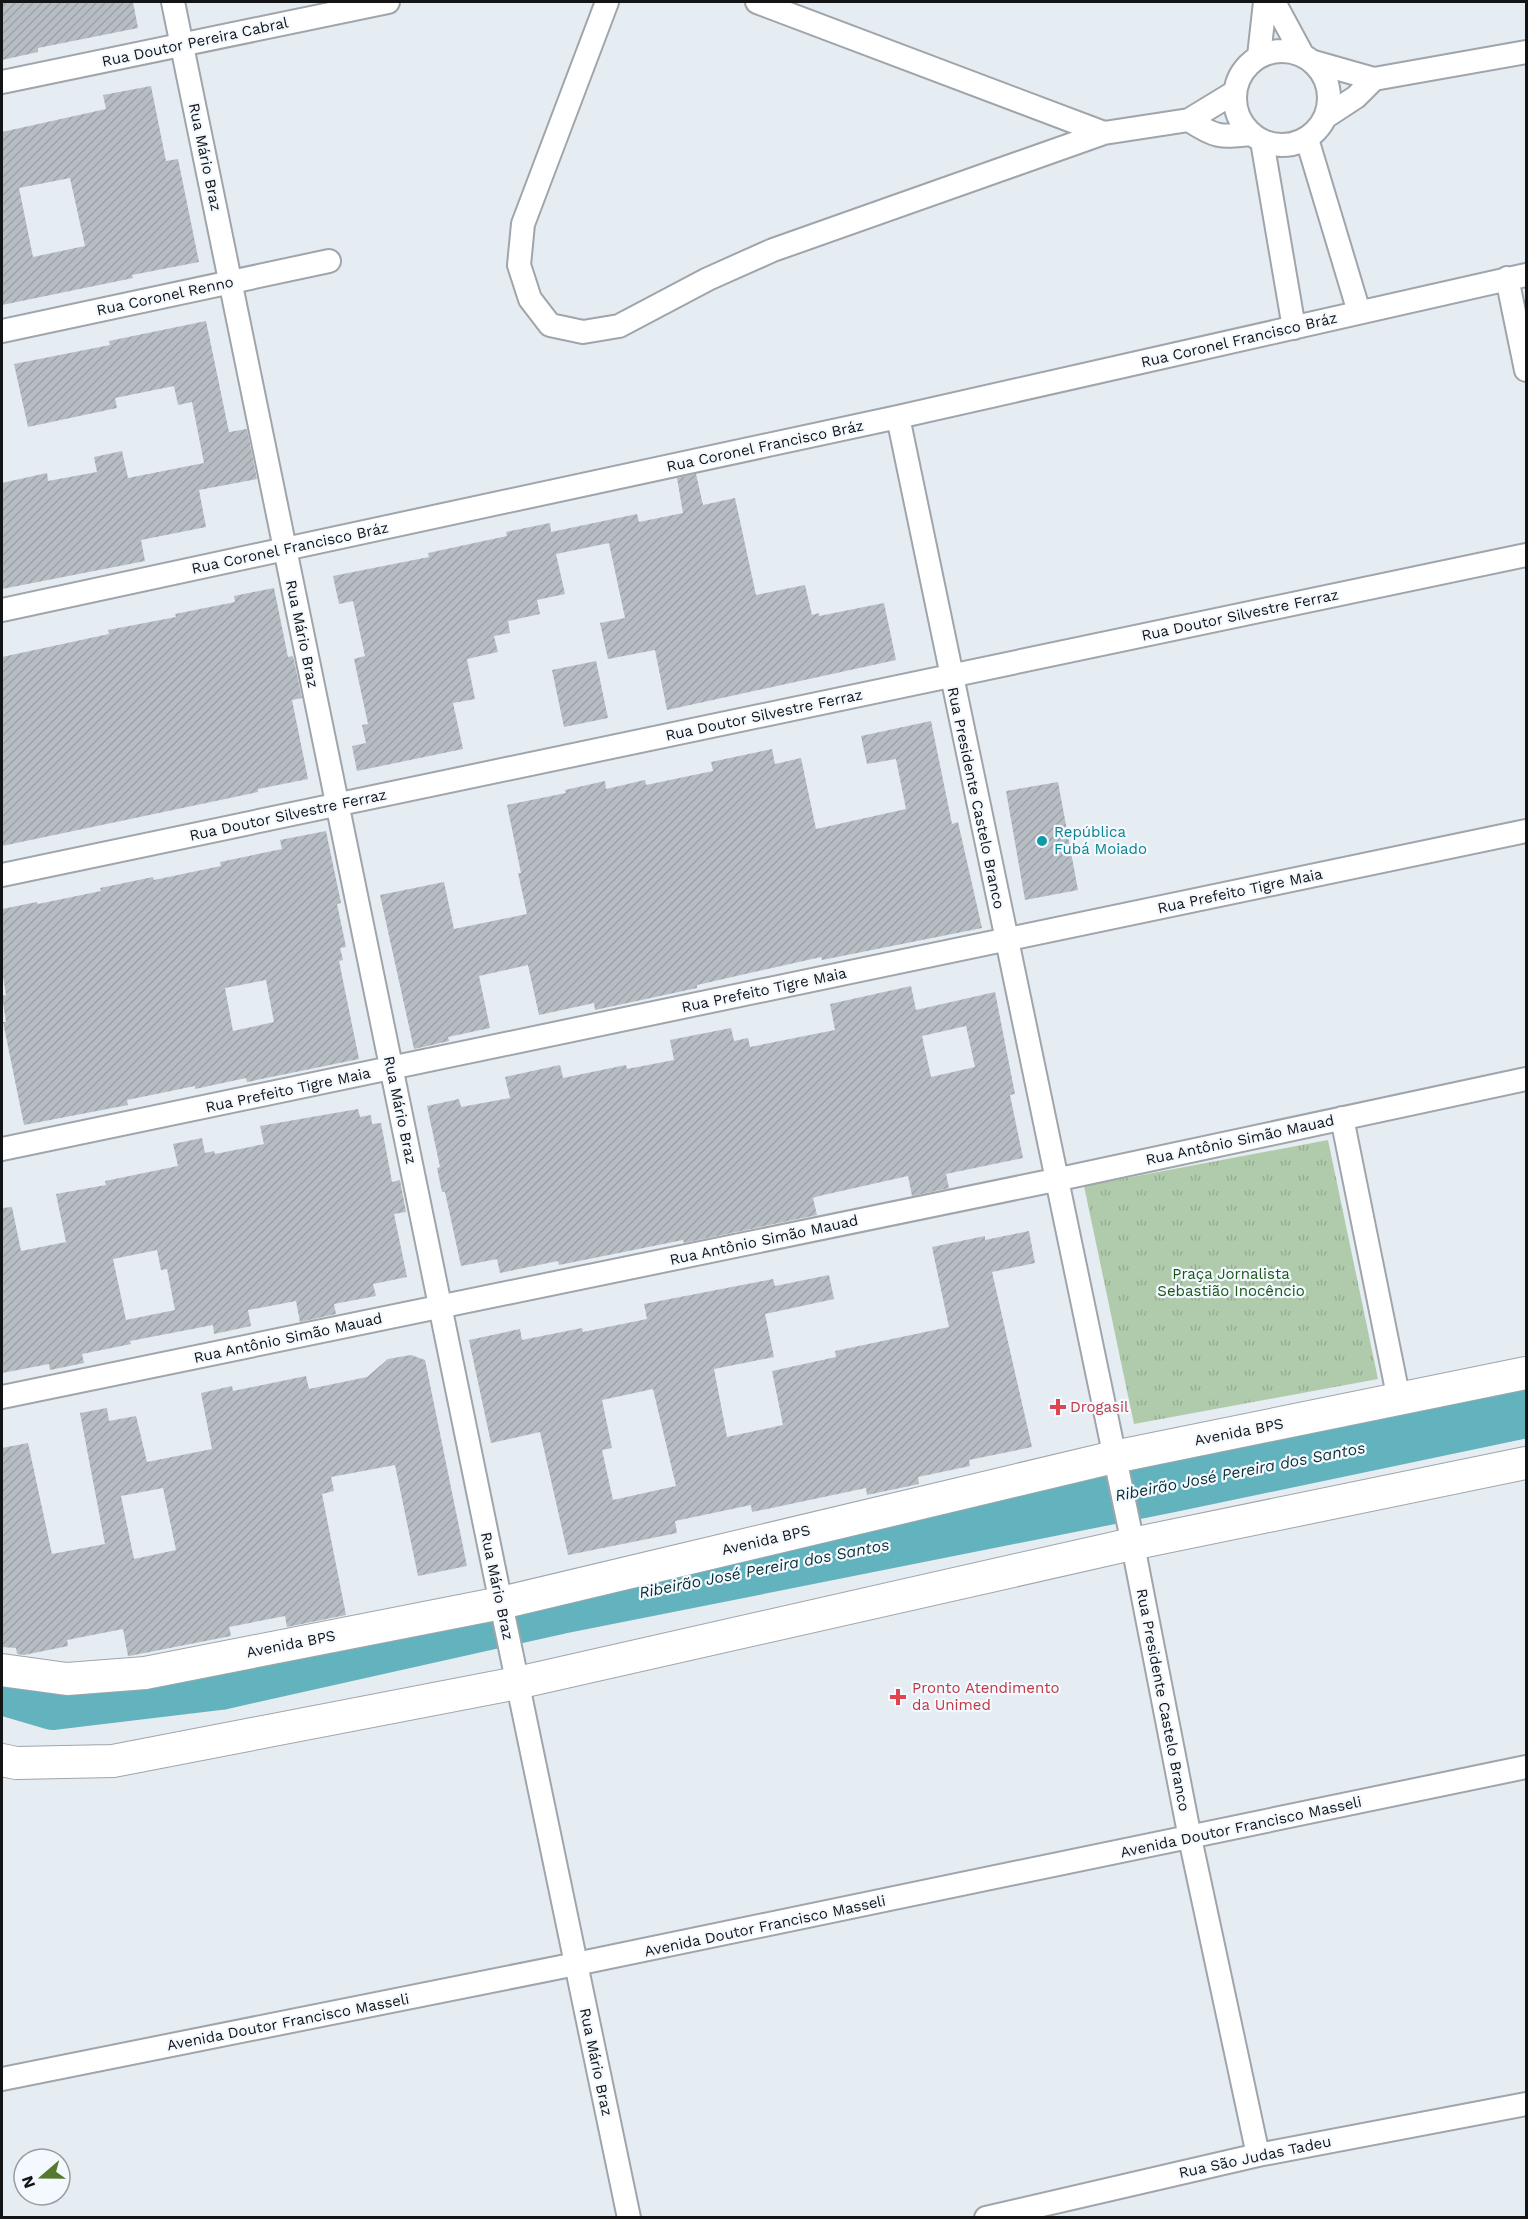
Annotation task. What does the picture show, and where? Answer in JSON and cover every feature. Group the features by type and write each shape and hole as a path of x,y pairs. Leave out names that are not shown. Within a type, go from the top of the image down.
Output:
{"main road":[{"name":"Avenida BPS","path":"2,1670 67,1679 145,1673 502,1611 1116,1464 1527,1373"},
{"path":"2,1760 16,1762 113,1761 516,1675 1131,1537 1527,1462"}],"street":[{"name":"Rua Mário Braz","path":"173,2 502,1611 629,2217"},
{"name":"Rua Doutor Pereira Cabral","path":"2,82 388,2"},
{"path":"607,2 523,224 519,265 530,299 550,325 583,332 619,326 708,279 773,250 1104,133 1189,120 1235,92"},
{"path":"757,2 1104,133"},
{"path":"1259,56 1265,2"},
{"path":"1189,120 1209,134 1257,138 1277,146 1292,145 1307,139 1319,129 1327,116 1330,96 1325,78 1308,58 1274,2"},
{"path":"1294,328 1257,138 1242,123 1236,108 1235,92 1239,77 1247,65 1259,56 1273,51 1288,51 1374,78 1527,52"},
{"path":"1327,116 1356,97 1374,78"},
{"path":"1307,139 1359,312"},
{"name":"Rua Coronel Renno","path":"2,331 329,261"},
{"path":"1517,277 1527,370"},
{"name":"Rua Coronel Francisco Bráz","path":"2,610 898,417 1517,277"},
{"name":"Rua Presidente Castelo Branco","path":"898,417 1055,1180"},
{"name":"Rua Doutor Silvestre Ferraz","path":"2,875 1527,555"},
{"name":"Rua Prefeito Tigre Maia","path":"2,1149 1527,831"},
{"name":"Rua Antônio Simão Mauad","path":"2,1397 1055,1180 1527,1079"},
{"path":"1342,1118 1400,1400"},
{"path":"1055,1180 1116,1464"},
{"name":"Rua Presidente Castelo Branco","path":"1116,1464 1190,1838 1258,2155"},
{"name":"Avenida Doutor Francisco Masseli","path":"2,2079 576,1964 1527,1767"},
{"name":"Rua São Judas Tadeu","path":"986,2217 1258,2155 1527,2104"}],"green space":[{"name":"Praça Jornalista Sebastião Inocêncio","path":"1328,1140 1378,1379 1134,1424 1084,1186"}],"building":[{"path":"2,2 133,2 138,28 38,48 38,52 2,60"},
{"path":"151,86 166,161 178,159 199,262 2,305 2,132 106,109 103,95","holes":["70,178 85,246 33,257 19,188"]},
{"path":"206,321 229,432 247,429 257,479 199,490 206,527 141,540 145,561 2,589 2,483 47,473 48,481 97,472 94,457 122,451 128,478 204,463 192,402 178,405 174,386 115,398 117,408 28,427 14,364 110,345 109,341"},
{"path":"696,474 703,505 735,498 756,595 805,585 812,615 819,613 819,616 884,603 896,660 667,710 655,650 608,659 600,623 625,618 609,543 556,554 565,594 537,600 540,614 508,621 510,633 494,636 498,652 467,659 475,699 453,703 463,749 357,771 352,746 366,743 362,725 368,724 354,659 365,656 353,601 339,604 333,576 429,557 428,553 507,536 506,532 550,523 551,532 637,514 639,522 683,513 677,478"},
{"path":"274,588 288,657 293,656 302,698 292,700 308,779 258,789 258,792 2,846 2,657 109,634 108,630 176,617 175,614 235,602 234,596"},
{"path":"596,661 608,718 564,727 552,670"},
{"path":"931,721 952,824 958,822 982,928 822,960 821,957 697,985 697,988 595,1010 594,1003 539,1015 528,965 479,976 490,1028 448,1037 449,1041 414,1049 380,895 444,882 454,929 527,914 507,805 566,793 565,790 605,781 606,789 645,780 646,785 713,771 711,762 772,749 775,764 801,758 816,829 906,809 896,759 867,764 861,736"},
{"name":"República Fubá Moiado","path":"1058,782 1078,890 1025,900 1006,791"},
{"path":"326,831 341,903 337,904 346,947 340,948 343,960 339,961 359,1059 247,1082 246,1078 195,1089 195,1086 127,1100 128,1105 24,1125 3,1022 6,1022 2,996 6,995 2,970 2,909 101,891 100,888 153,877 154,880 221,866 220,862 282,849 280,840","holes":["266,980 274,1022 233,1031 225,988"]},
{"path":"911,986 916,1010 995,992 1015,1094 1010,1095 1023,1158 946,1174 949,1188 912,1196 908,1176 819,1196 813,1198 817,1215 684,1243 683,1240 559,1265 558,1261 500,1273 497,1259 461,1266 445,1192 442,1192 437,1168 440,1167 427,1106 459,1099 461,1107 510,1098 505,1077 560,1065 563,1078 626,1065 627,1069 674,1060 670,1040 731,1028 734,1041 748,1038 750,1047 835,1030 830,1004","holes":["966,1026 975,1067 931,1077 922,1036"]},
{"path":"358,1109 360,1117 371,1115 372,1124 381,1123 392,1182 400,1180 406,1212 394,1214 407,1277 373,1284 376,1296 334,1304 336,1314 300,1322 296,1301 248,1310 251,1326 214,1334 213,1325 130,1341 131,1344 82,1354 84,1363 50,1370 49,1364 2,1373 2,1208 12,1207 21,1251 66,1242 56,1194 106,1185 105,1181 178,1166 173,1144 202,1138 205,1153 214,1151 215,1154 264,1144 260,1126","holes":["157,1250 161,1270 167,1269 175,1310 126,1320 113,1259"]},
{"path":"1029,1231 1035,1263 992,1272 1032,1447 969,1460 970,1466 918,1477 919,1484 867,1495 866,1488 752,1512 751,1505 675,1521 677,1533 568,1555 540,1432 491,1443 469,1340 520,1329 522,1340 582,1328 583,1332 647,1319 644,1304 773,1279 775,1286 829,1275 834,1299 765,1314 774,1357 714,1369 727,1437 783,1425 772,1371 836,1357 835,1351 949,1327 932,1247 985,1236 985,1240","holes":["653,1389 676,1486 613,1500 602,1450 612,1448 602,1400"]},
{"path":"411,1355 425,1360 467,1566 418,1576 395,1465 331,1477 334,1491 322,1494 346,1615 287,1627 285,1616 229,1627 231,1636 129,1656 123,1629 67,1640 68,1646 24,1655 17,1654 16,1648 2,1647 2,1448 28,1443 52,1554 105,1544 80,1413 107,1408 109,1421 136,1416 147,1462 212,1449 201,1393 232,1386 233,1391 306,1376 309,1389 367,1377 388,1359","holes":["163,1488 176,1550 134,1559 121,1496"]}],"waterway":[{"name":"Ribeirão José Pereira dos Santos","path":"2,1690 53,1705 220,1685 560,1609 1168,1488 1526,1413"}],"place":[{"name":"República Fubá Moiado","path":"1042,841"},
{"name":"Drogasil","path":"1058,1407"},
{"name":"Pronto Atendimento da Unimed","path":"898,1697"}]}
